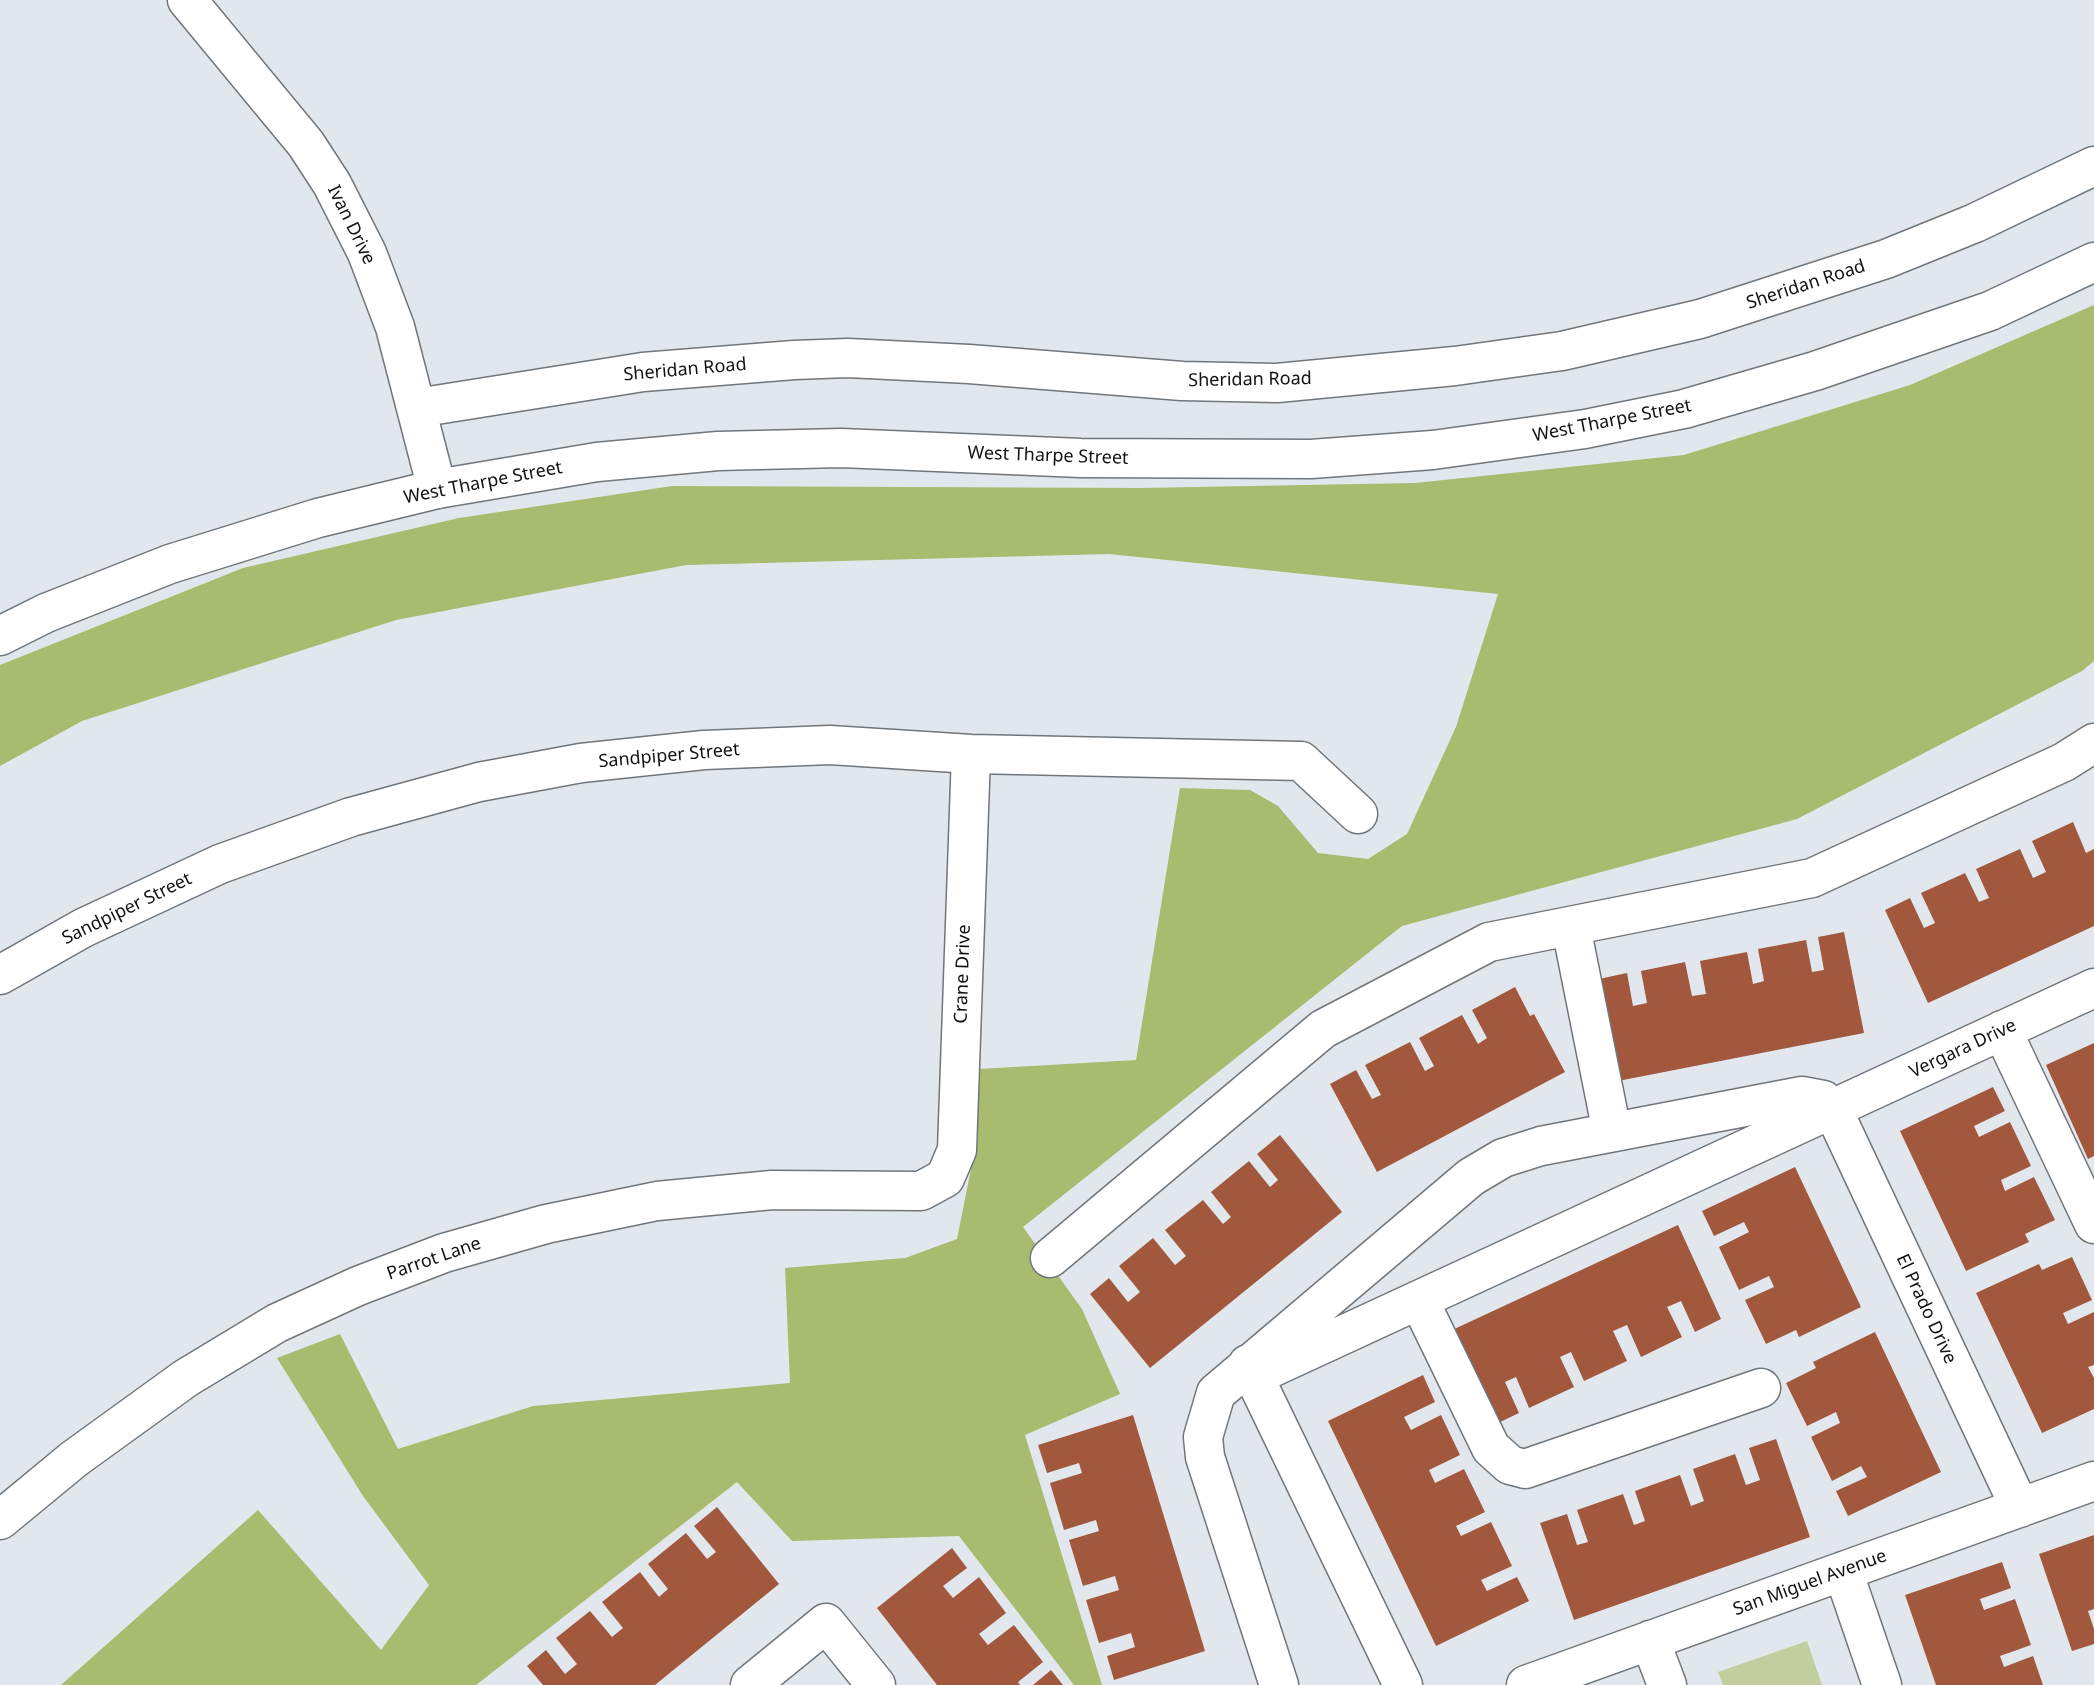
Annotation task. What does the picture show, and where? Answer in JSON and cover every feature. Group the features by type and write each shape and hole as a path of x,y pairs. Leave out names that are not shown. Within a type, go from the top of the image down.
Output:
{"street":[{"name":"Ivan Drive","path":"206,7 332,184 371,265 395,327 437,489"},
{"name":"Sheridan Road","path":"417,408 643,372 794,360 848,358 969,364 1182,381 1277,383 1455,366 1562,351 1700,319 1886,259 1975,223 2094,166"},
{"name":"West Tharpe Street","path":"0,636 46,612 170,564 318,517 437,489 597,462 718,451 841,448 1081,458 1311,458 1433,450 1585,429 1697,405 1815,371 1990,311 2094,262"},
{"path":"1050,1258 1323,1028 1489,943 1812,878 2064,762 2094,743"},
{"name":"Sandpiper Street","path":"0,975 82,929 220,864 351,817 479,782 581,763 704,750 830,746 971,754 1301,761 1358,814"},
{"name":"Crane Drive","path":"934,1186 945,1178 957,1150 971,754"},
{"path":"1571,927 1612,1132"},
{"name":"Vergara Drive","path":"1251,1370 1419,1300 2094,988"},
{"path":"2003,1030 2094,1224"},
{"path":"1279,1685 1206,1457 1203,1437 1216,1393 1251,1370 1471,1177 1516,1154 1612,1132 1801,1096 1823,1100 1833,1110"},
{"name":"El Prado Drive","path":"1833,1110 2020,1508"},
{"name":"Parrot Lane","path":"0,1520 74,1459 186,1378 277,1324 358,1286 444,1253 545,1224 657,1201 772,1190 899,1192 921,1191 934,1186"},
{"path":"1419,1300 1491,1448 1510,1465 1525,1469 1761,1388"},
{"path":"1251,1370 1404,1685"},
{"name":"San Miguel Avenue","path":"1526,1685 2094,1481"},
{"path":"1843,1571 1882,1685"},
{"path":"750,1685 826,1623 876,1685"},
{"path":"1650,1640 1667,1685"}],"green space":[{"path":"2094,305 2094,661 2082,671 1797,819 1402,926 1023,1227 1082,1309 1120,1394 1025,1435 1102,1685 1074,1685 959,1536 792,1541 737,1482 476,1685 61,1685 258,1510 381,1650 429,1585 363,1496 277,1358 340,1334 398,1449 533,1406 790,1383 785,1268 905,1258 957,1239 975,1149 979,1069 1136,1060 1180,788 1250,790 1278,806 1318,853 1368,859 1407,834 1456,727 1498,594 1109,554 686,565 396,620 82,721 0,766 0,665 243,568 459,518 672,486 1141,488 1415,483 1684,455 1910,385"},
{"path":"1807,1641 1822,1685 1723,1685 1718,1672"}],"building":[{"path":"2073,822 2086,853 2094,849 2094,926 1928,1003 1885,910 1910,898 1924,928 1935,923 1921,893 1965,873 1979,902 1989,898 1976,869 2020,849 2033,878 2046,872 2032,841"},
{"path":"1844,932 1864,1033 1618,1081 1599,979 1627,973 1633,1006 1647,1003 1641,971 1685,962 1692,996 1706,994 1700,961 1747,952 1753,984 1764,981 1758,949 1806,940 1812,972 1824,970 1818,937"},
{"path":"1515,987 1530,1016 1534,1014 1565,1072 1377,1172 1330,1084 1356,1070 1372,1099 1381,1095 1365,1065 1410,1042 1425,1071 1434,1066 1419,1038 1462,1015 1478,1044 1487,1038 1472,1010"},
{"path":"2094,1043 2094,1156 2088,1159 2046,1065"},
{"path":"1993,1087 2005,1111 1974,1126 1979,1137 2010,1122 2031,1166 2001,1180 2005,1191 2034,1177 2055,1220 2025,1234 2029,1242 1966,1271 1900,1131"},
{"path":"1280,1135 1342,1212 1150,1368 1090,1294 1109,1278 1128,1302 1140,1292 1119,1266 1153,1238 1175,1265 1186,1256 1165,1230 1203,1200 1223,1224 1231,1217 1211,1192 1249,1161 1270,1187 1278,1180 1257,1154"},
{"path":"1795,1167 1861,1307 1799,1337 1796,1330 1766,1344 1745,1300 1774,1287 1769,1276 1739,1290 1719,1247 1749,1232 1744,1222 1714,1236 1702,1211"},
{"path":"1678,1225 1721,1319 1695,1332 1681,1301 1667,1307 1682,1337 1641,1357 1627,1325 1613,1331 1627,1361 1584,1381 1571,1352 1560,1357 1574,1387 1529,1408 1516,1377 1505,1382 1519,1413 1494,1425 1450,1331"},
{"path":"2072,1257 2092,1300 2063,1313 2068,1324 2094,1312 2094,1365 2088,1367 2094,1378 2094,1409 2042,1433 1976,1293 2039,1264 2042,1270"},
{"path":"1875,1332 1941,1472 1848,1516 1836,1491 1867,1477 1861,1466 1832,1481 1811,1437 1840,1423 1836,1412 1807,1426 1786,1383 1816,1368 1813,1362"},
{"path":"1423,1375 1435,1402 1404,1417 1411,1430 1441,1415 1460,1455 1429,1470 1435,1483 1464,1469 1485,1512 1456,1526 1461,1536 1491,1522 1512,1566 1481,1580 1487,1591 1517,1577 1529,1601 1436,1646 1328,1421"},
{"path":"1133,1415 1205,1651 1114,1680 1107,1656 1135,1647 1131,1633 1099,1643 1086,1600 1119,1590 1115,1576 1083,1586 1069,1540 1099,1531 1096,1520 1064,1530 1050,1483 1082,1473 1079,1463 1047,1473 1038,1445"},
{"path":"1776,1439 1810,1537 1574,1620 1540,1523 1567,1514 1577,1545 1588,1542 1577,1510 1623,1494 1634,1525 1645,1521 1635,1491 1680,1475 1691,1506 1704,1501 1693,1469 1735,1454 1746,1485 1760,1480 1749,1448"},
{"path":"717,1507 779,1584 655,1685 543,1685 527,1666 546,1650 565,1674 577,1664 556,1638 590,1611 612,1637 623,1628 602,1602 640,1572 659,1597 668,1589 648,1564 686,1533 707,1559 716,1552 694,1526"},
{"path":"2094,1535 2094,1609 2088,1611 2094,1629 2094,1644 2072,1651 2039,1554"},
{"path":"952,1548 967,1568 943,1586 953,1598 979,1577 1006,1613 979,1634 988,1645 1014,1625 1043,1662 1018,1682 1020,1685 937,1685 877,1608"},
{"path":"2002,1562 2011,1588 1980,1599 1984,1610 2015,1599 2031,1645 2000,1656 2004,1667 2033,1656 2043,1685 1936,1685 1905,1595"},
{"path":"1051,1670 1063,1685 1033,1685"}]}
